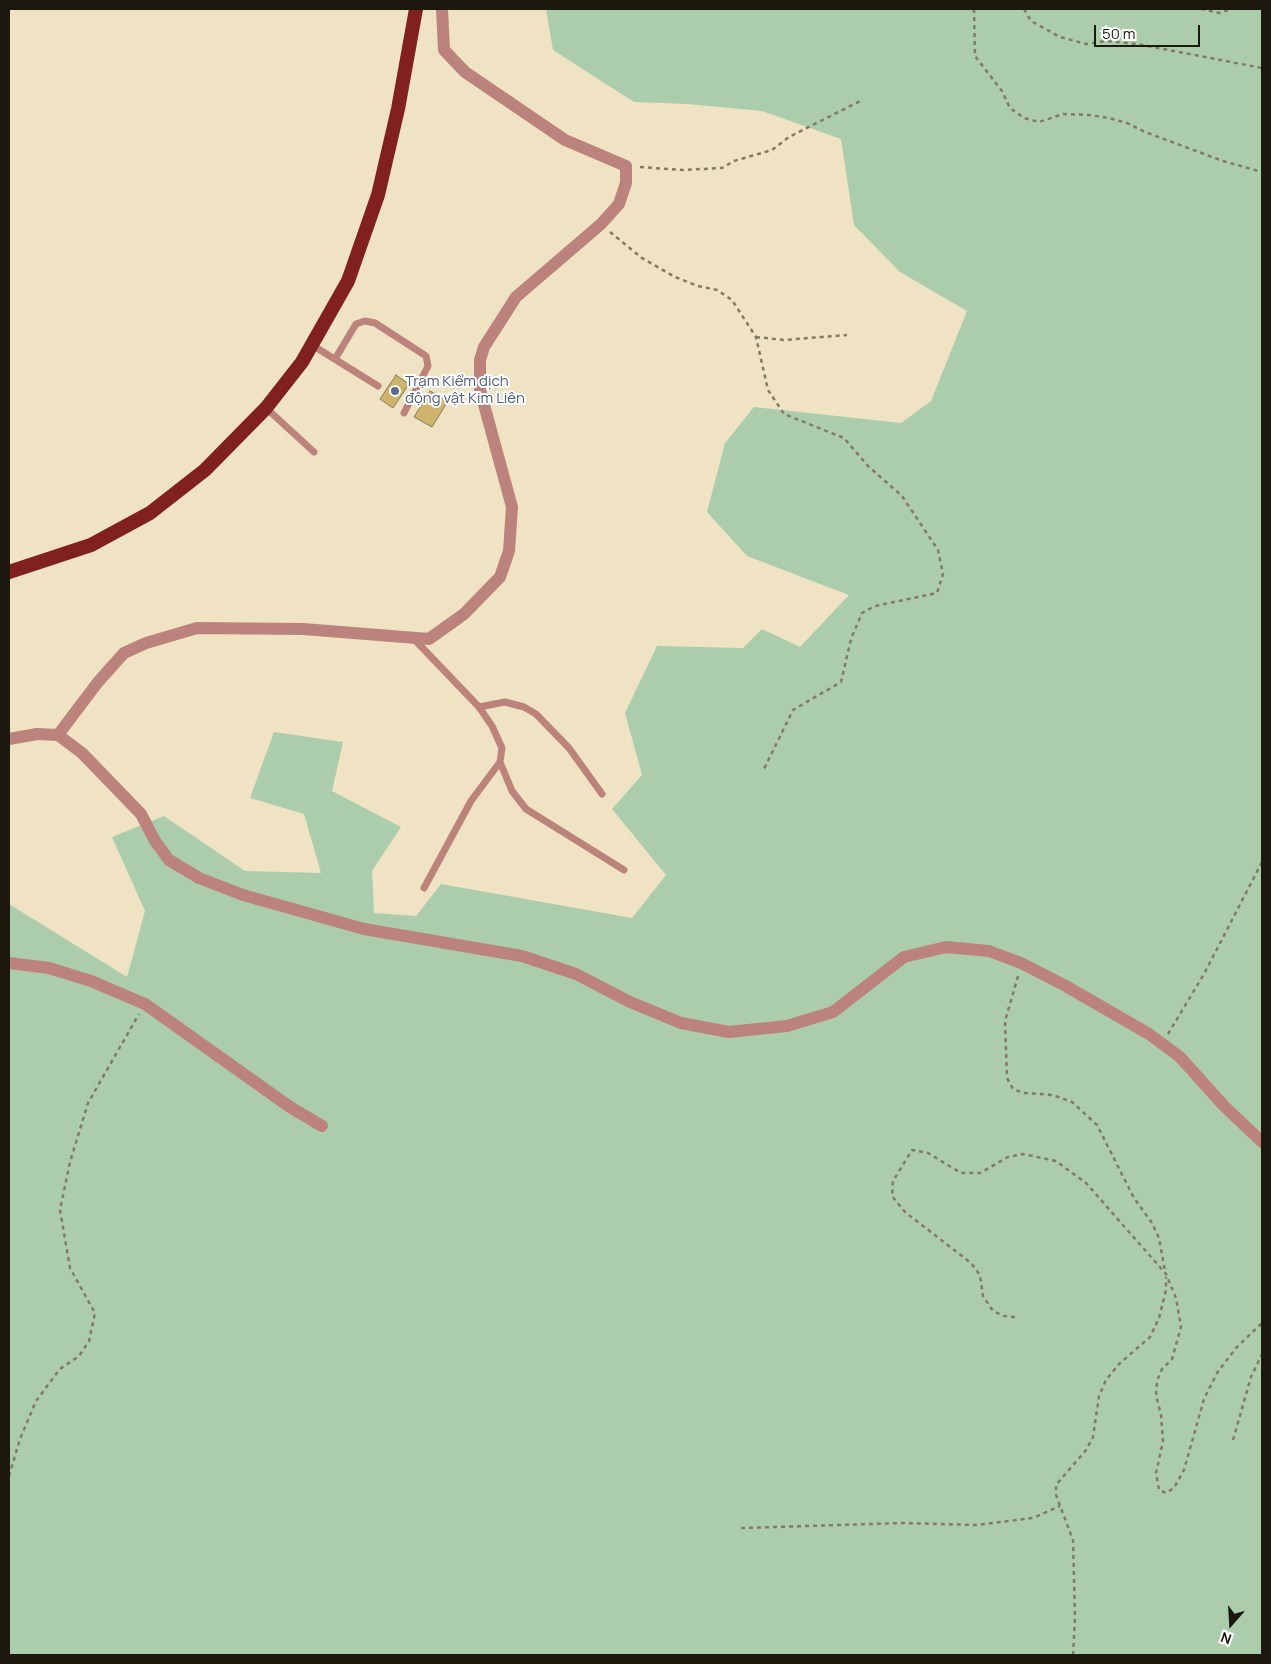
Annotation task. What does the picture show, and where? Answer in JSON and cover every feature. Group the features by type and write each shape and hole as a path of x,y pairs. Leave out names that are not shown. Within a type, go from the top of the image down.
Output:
{"highway":[{"path":"9,572 91,545 150,513 205,470 266,408 302,362 348,281 378,195 398,109 416,9"}],"street":[{"path":"58,735 98,682 124,653 146,643 197,628 303,629 429,638 464,614 500,577 509,551 512,507 480,390 480,360 484,346 516,297 601,224 619,204 626,183 626,166 565,140 465,72 444,50 442,9"},
{"path":"9,739 37,734 58,735 82,754 142,814 155,841 169,860 199,878 243,895 364,929 522,956 576,974 681,1023 729,1032 787,1026 833,1012 871,985 904,957 946,947 989,951 1021,963 1081,994 1163,1044 1180,1057 1224,1106 1262,1142"},
{"path":"9,963 49,968 91,981 145,1004 290,1107 322,1126"}],"lane":[{"path":"335,360 356,324 365,321 374,323 426,356 428,366 404,413"},
{"path":"312,345 378,386"},
{"path":"266,408 314,452"},
{"path":"412,638 479,707 501,742 500,762 512,791 526,809 624,870"},
{"path":"479,707 505,702 524,707 536,714 569,748 602,794"},
{"path":"424,888 471,801 500,762"}],"path":[{"path":"974,9 975,56 1002,91 1010,108 1024,118 1039,122 1063,114 1089,114 1109,118 1127,123 1152,135 1223,161 1262,172"},
{"path":"1024,9 1031,20 1060,38 1086,44 1106,41 1137,44 1262,68"},
{"path":"1201,9 1220,13 1230,9"},
{"path":"626,166 682,170 722,168 734,161 772,150 789,137 862,100"},
{"path":"601,224 642,258 698,286 717,290 732,300 756,337 768,390 784,414 844,438 868,466 902,496 938,550 943,574 937,593 876,606 862,613 851,639 841,682 793,710 763,771"},
{"path":"756,337 784,340 847,335"},
{"path":"1163,1044 1204,974 1262,862"},
{"path":"1021,963 1005,1021 1007,1078 1014,1089 1024,1093 1053,1095 1072,1102 1097,1125 1134,1198 1152,1223 1158,1238 1166,1274 1176,1298 1181,1327 1172,1359 1162,1370 1157,1381 1156,1395 1163,1441 1156,1473 1159,1490 1166,1493 1174,1488 1184,1470 1204,1399 1217,1373 1236,1348 1262,1322"},
{"path":"9,1476 20,1439 36,1401 60,1369 79,1356 89,1341 95,1313 70,1268 60,1210 88,1103 118,1046 145,1004"},
{"path":"1015,1317 1004,1316 994,1311 983,1296 980,1275 971,1263 905,1212 892,1196 893,1181 912,1150 928,1153 961,1173 980,1173 1008,1157 1023,1154 1056,1161 1086,1183 1166,1274 1166,1290 1160,1318 1150,1337 1119,1364 1106,1380 1099,1396 1093,1437 1086,1450 1056,1486 1056,1495 1073,1540 1076,1617 1074,1655"},
{"path":"1234,1440 1252,1377 1262,1354"},
{"path":"741,1528 903,1523 977,1525 1033,1518 1060,1506"}],"green space":[{"path":"546,9 1262,9 1262,1655 9,1655 9,904 127,977 145,911 112,837 164,816 245,871 321,873 304,814 250,798 274,732 343,742 332,791 401,827 372,871 374,913 416,916 441,884 632,918 666,875 612,809 642,775 625,713 657,646 743,648 762,629 800,647 849,595 747,556 707,512 725,443 754,407 901,423 931,401 967,311 900,272 854,225 841,139 762,111 687,104 634,102 553,50"}],"building":[{"name":"Trạm Kiểm dịch động vật Kim Liên","path":"396,375 409,384 393,408 380,399"},
{"path":"430,391 448,401 432,427 414,417"}],"place":[{"name":"Trạm Kiểm dịch động vật Kim Liên","path":"395,391"}]}
